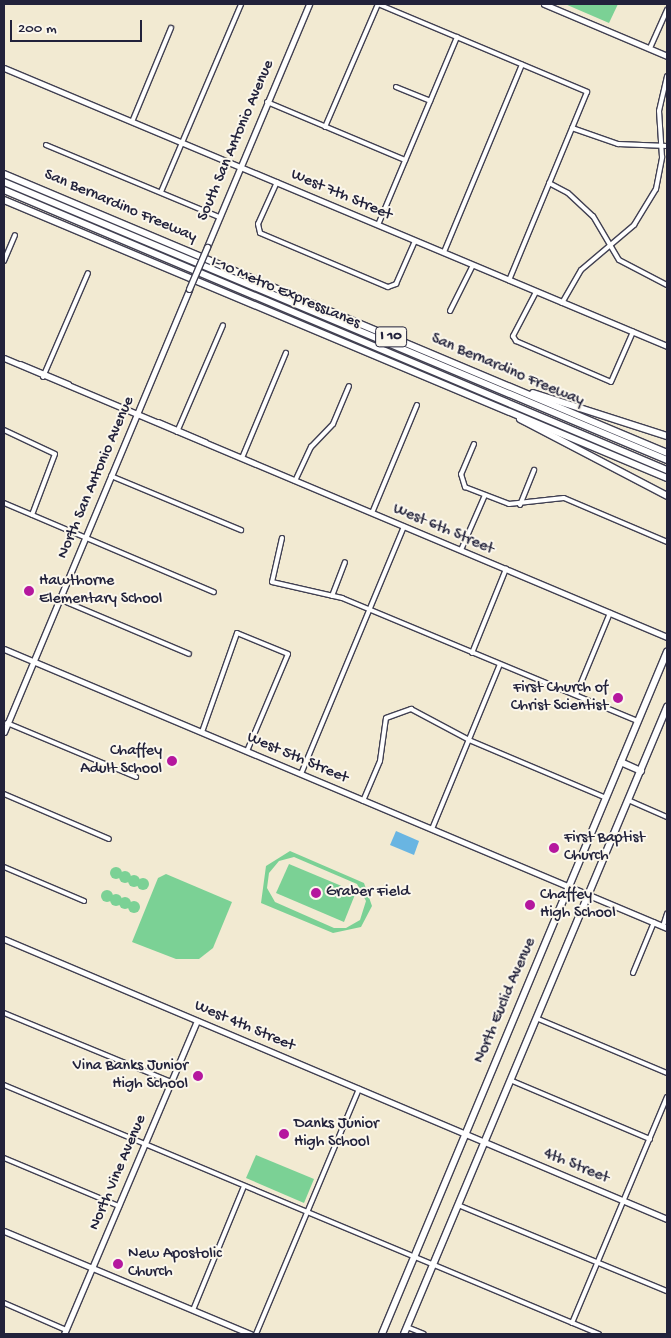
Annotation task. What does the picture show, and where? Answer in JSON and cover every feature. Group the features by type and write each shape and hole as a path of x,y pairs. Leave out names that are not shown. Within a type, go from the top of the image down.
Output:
{"highway":[{"name":"San Bernardino Freeway","path":"4,174 667,453"},
{"name":"I-10 Metro ExpressLanes","path":"4,182 667,460"},
{"name":"I-10 Metro ExpressLanes","path":"4,190 667,470"},
{"name":"I 10","path":"4,200 667,478"},
{"path":"501,383 667,436"},
{"path":"509,411 537,431 667,496"}],"main road":[{"name":"North Euclid Avenue","path":"382,1334 667,652"},
{"path":"404,1334 628,800 665,717 667,707"},
{"path":"621,762 641,771"}],"street":[{"path":"161,192 241,4"},
{"name":"South San Antonio Avenue","path":"190,288 309,4"},
{"path":"326,127 378,4 587,92 509,280"},
{"path":"544,4 667,56"},
{"path":"650,48 667,10"},
{"path":"132,122 171,28"},
{"path":"378,225 457,37"},
{"path":"444,252 522,65"},
{"name":"West 7th Street","path":"4,68 667,346"},
{"path":"562,303 581,270 610,247 650,202 662,169 659,111 667,76"},
{"path":"396,87 430,101"},
{"path":"267,102 405,160"},
{"path":"572,128 618,144 667,146"},
{"path":"46,145 219,217"},
{"path":"277,182 258,230 392,287 415,241"},
{"path":"550,183 581,204 610,247 630,268 667,285"},
{"path":"4,262 15,234"},
{"path":"450,311 473,265"},
{"path":"44,375 88,273"},
{"name":"North San Antonio Avenue","path":"4,732 190,288"},
{"path":"536,292 514,336 516,341 611,382 633,332"},
{"path":"178,430 223,325"},
{"path":"242,458 286,353"},
{"name":"West 6th Street","path":"4,358 667,637"},
{"path":"295,481 311,447 333,424 349,386"},
{"path":"372,513 417,405"},
{"path":"4,430 52,450 56,457 32,515"},
{"path":"474,444 460,479 465,487 520,505 564,498 665,542"},
{"path":"520,505 534,470"},
{"path":"111,476 241,530"},
{"path":"460,550 485,495"},
{"path":"4,503 214,592"},
{"path":"301,774 404,527"},
{"path":"282,538 272,582 332,596 370,610 638,721"},
{"path":"332,596 345,562"},
{"path":"472,652 506,570"},
{"path":"59,600 189,654"},
{"path":"576,696 610,613"},
{"path":"202,732 236,633 288,654 247,751"},
{"name":"West 5th Street","path":"4,649 665,927"},
{"path":"432,830 500,664"},
{"path":"363,801 382,754 382,728 394,712 419,711 469,740 606,798"},
{"path":"7,723 136,777"},
{"path":"4,794 109,839"},
{"path":"628,800 667,817"},
{"path":"4,867 84,900"},
{"path":"665,927 667,914"},
{"path":"633,973 654,922"},
{"name":"West 4th Street","path":"4,939 475,1138"},
{"path":"4,1013 171,1082"},
{"path":"536,1018 667,1073"},
{"name":"North Vine Avenue","path":"65,1332 196,1021"},
{"path":"510,1080 650,1139"},
{"path":"4,1085 423,1262 599,1334"},
{"path":"256,1334 359,1089"},
{"path":"572,1322 667,1097"},
{"name":"4th Street","path":"475,1138 667,1219"},
{"path":"4,1158 119,1206"},
{"path":"192,1310 244,1186"},
{"path":"458,1205 667,1291"},
{"path":"4,1230 250,1334"},
{"path":"4,1303 65,1332"},
{"path":"407,1327 424,1334"}],"green space":[{"path":"565,4 618,4 609,23"},
{"path":"290,851 364,883 372,906 361,927 333,933 261,903 266,866","holes":["294,857 357,884 366,901 360,920 346,928 334,928 275,902 267,888 269,873 279,861"]},
{"name":"Graber Field","path":"289,864 356,892 344,922 276,893"},
{"path":"114,867 118,867 122,873 118,879 114,879 110,875 110,871"},
{"path":"123,871 127,871 131,877 127,883 123,883 119,879 119,875"},
{"path":"166,874 232,902 213,948 199,959 176,959 132,942 158,878"},
{"path":"132,875 136,875 140,881 136,887 132,887 128,883 128,879"},
{"path":"141,878 145,878 149,884 145,890 141,890 137,886 137,882"},
{"path":"105,890 109,890 113,896 109,902 105,902 101,898 101,894"},
{"path":"114,894 118,894 122,900 118,906 114,906 110,902 110,898"},
{"path":"123,897 127,897 131,903 127,909 123,909 119,905 119,901"},
{"path":"132,901 136,901 140,907 136,913 132,913 128,909 128,905"},
{"path":"256,1155 314,1179 304,1203 246,1178"}],"water":[{"path":"396,831 419,841 414,855 390,845"}],"place":[{"name":"Hawthorne Elementary School","path":"29,591"},
{"name":"First Church of Christ Scientist","path":"618,698"},
{"name":"Chaffey Adult School","path":"172,761"},
{"name":"First Baptist Church","path":"554,848"},
{"name":"Graber Field","path":"316,893"},
{"name":"Chaffey High School","path":"530,905"},
{"name":"Vina Banks Junior High School","path":"198,1076"},
{"name":"Danks Junior High School","path":"284,1134"},
{"name":"New Apostolic Church","path":"118,1264"}]}
